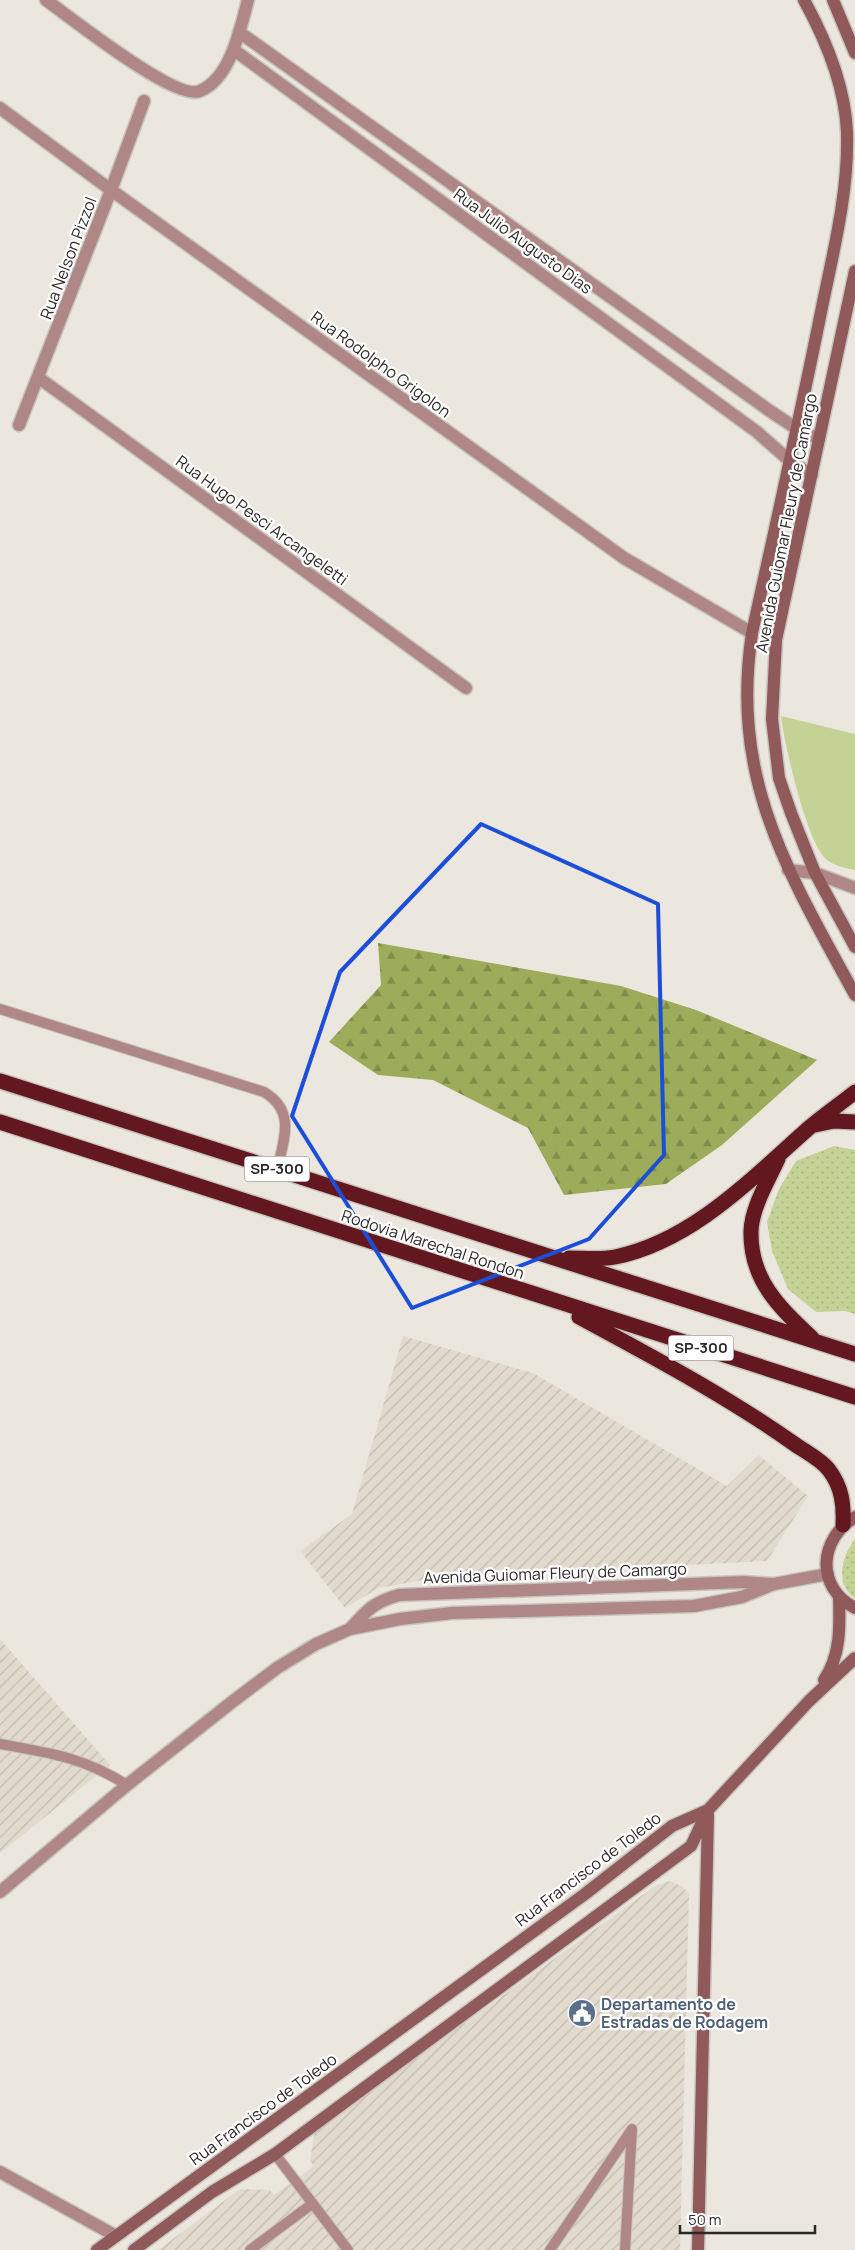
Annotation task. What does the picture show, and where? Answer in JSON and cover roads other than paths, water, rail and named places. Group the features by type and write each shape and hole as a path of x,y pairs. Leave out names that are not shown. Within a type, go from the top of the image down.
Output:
{"highway":[{"name":"Rodovia Marechal Rondon","path":"0,1081 855,1354"},
{"path":"554,1258 613,1258 650,1247 683,1231 717,1208 779,1156 811,1126 855,1092"},
{"name":"Rodovia Marechal Rondon","path":"0,1122 855,1397"},
{"path":"811,1126 834,1122 855,1122"},
{"path":"779,1156 751,1230 754,1259 762,1283 774,1301 817,1342"},
{"path":"547,1299 686,1375 772,1428 828,1468 840,1492 849,1521"}],"street":[{"path":"46,0 150,74 191,94 212,85 234,50 248,0"},
{"path":"804,0 824,37 844,99 846,170 836,235 797,429 752,633 748,662 747,721 755,776 769,824 788,870 855,995"},
{"path":"834,0 855,53"},
{"name":"Rua Julio Augusto Dias","path":"239,32 797,429 819,439"},
{"name":"Rua Julio Augusto Dias","path":"234,50 757,432 790,461 812,475"},
{"name":"Rua Nelson Pizzol","path":"19,425 39,378 144,101"},
{"name":"Rua Rodolpho Grigolon","path":"0,108 111,190 624,558 752,633"},
{"name":"Avenida Guiomar Fleury de Camargo","path":"855,271 776,640 772,718 779,778 815,873 855,947"},
{"name":"Rua Hugo Pesci Arcangeletti","path":"39,378 466,688"},
{"path":"788,870 815,873 855,888"},
{"path":"849,1521 832,1539 827,1556 828,1574 832,1586 839,1596 855,1608"},
{"path":"0,1892 127,1784 277,1668 316,1644 350,1629 400,1619 452,1612 694,1606 742,1597 774,1584 828,1574"},
{"name":"Avenida Guiomar Fleury de Camargo","path":"350,1629 366,1611 380,1601 399,1595 744,1582 774,1584"},
{"path":"605,1587 607,1608"},
{"path":"532,1589 533,1610"},
{"path":"809,1701 832,1669 840,1628 839,1596"},
{"path":"134,2250 212,2192 275,2154 691,1846 708,1810 809,1701 855,1658"},
{"path":"698,2250 708,1810"},
{"name":"Rua Francisco de Toledo","path":"97,2250 585,1894 672,1826 708,1810"},
{"path":"0,2172 116,2236"}],"lane":[{"path":"0,1009 264,1092 276,1100 283,1110 285,1136 278,1170"},
{"path":"0,1744 58,1754 84,1762 127,1784"},
{"path":"550,2250 632,2129 625,2250"},
{"path":"275,2154 348,2250"},
{"path":"250,2250 312,2204"}],"place":[{"name":"Departamento de Estradas de Rodagem","path":"582,2013"}]}
